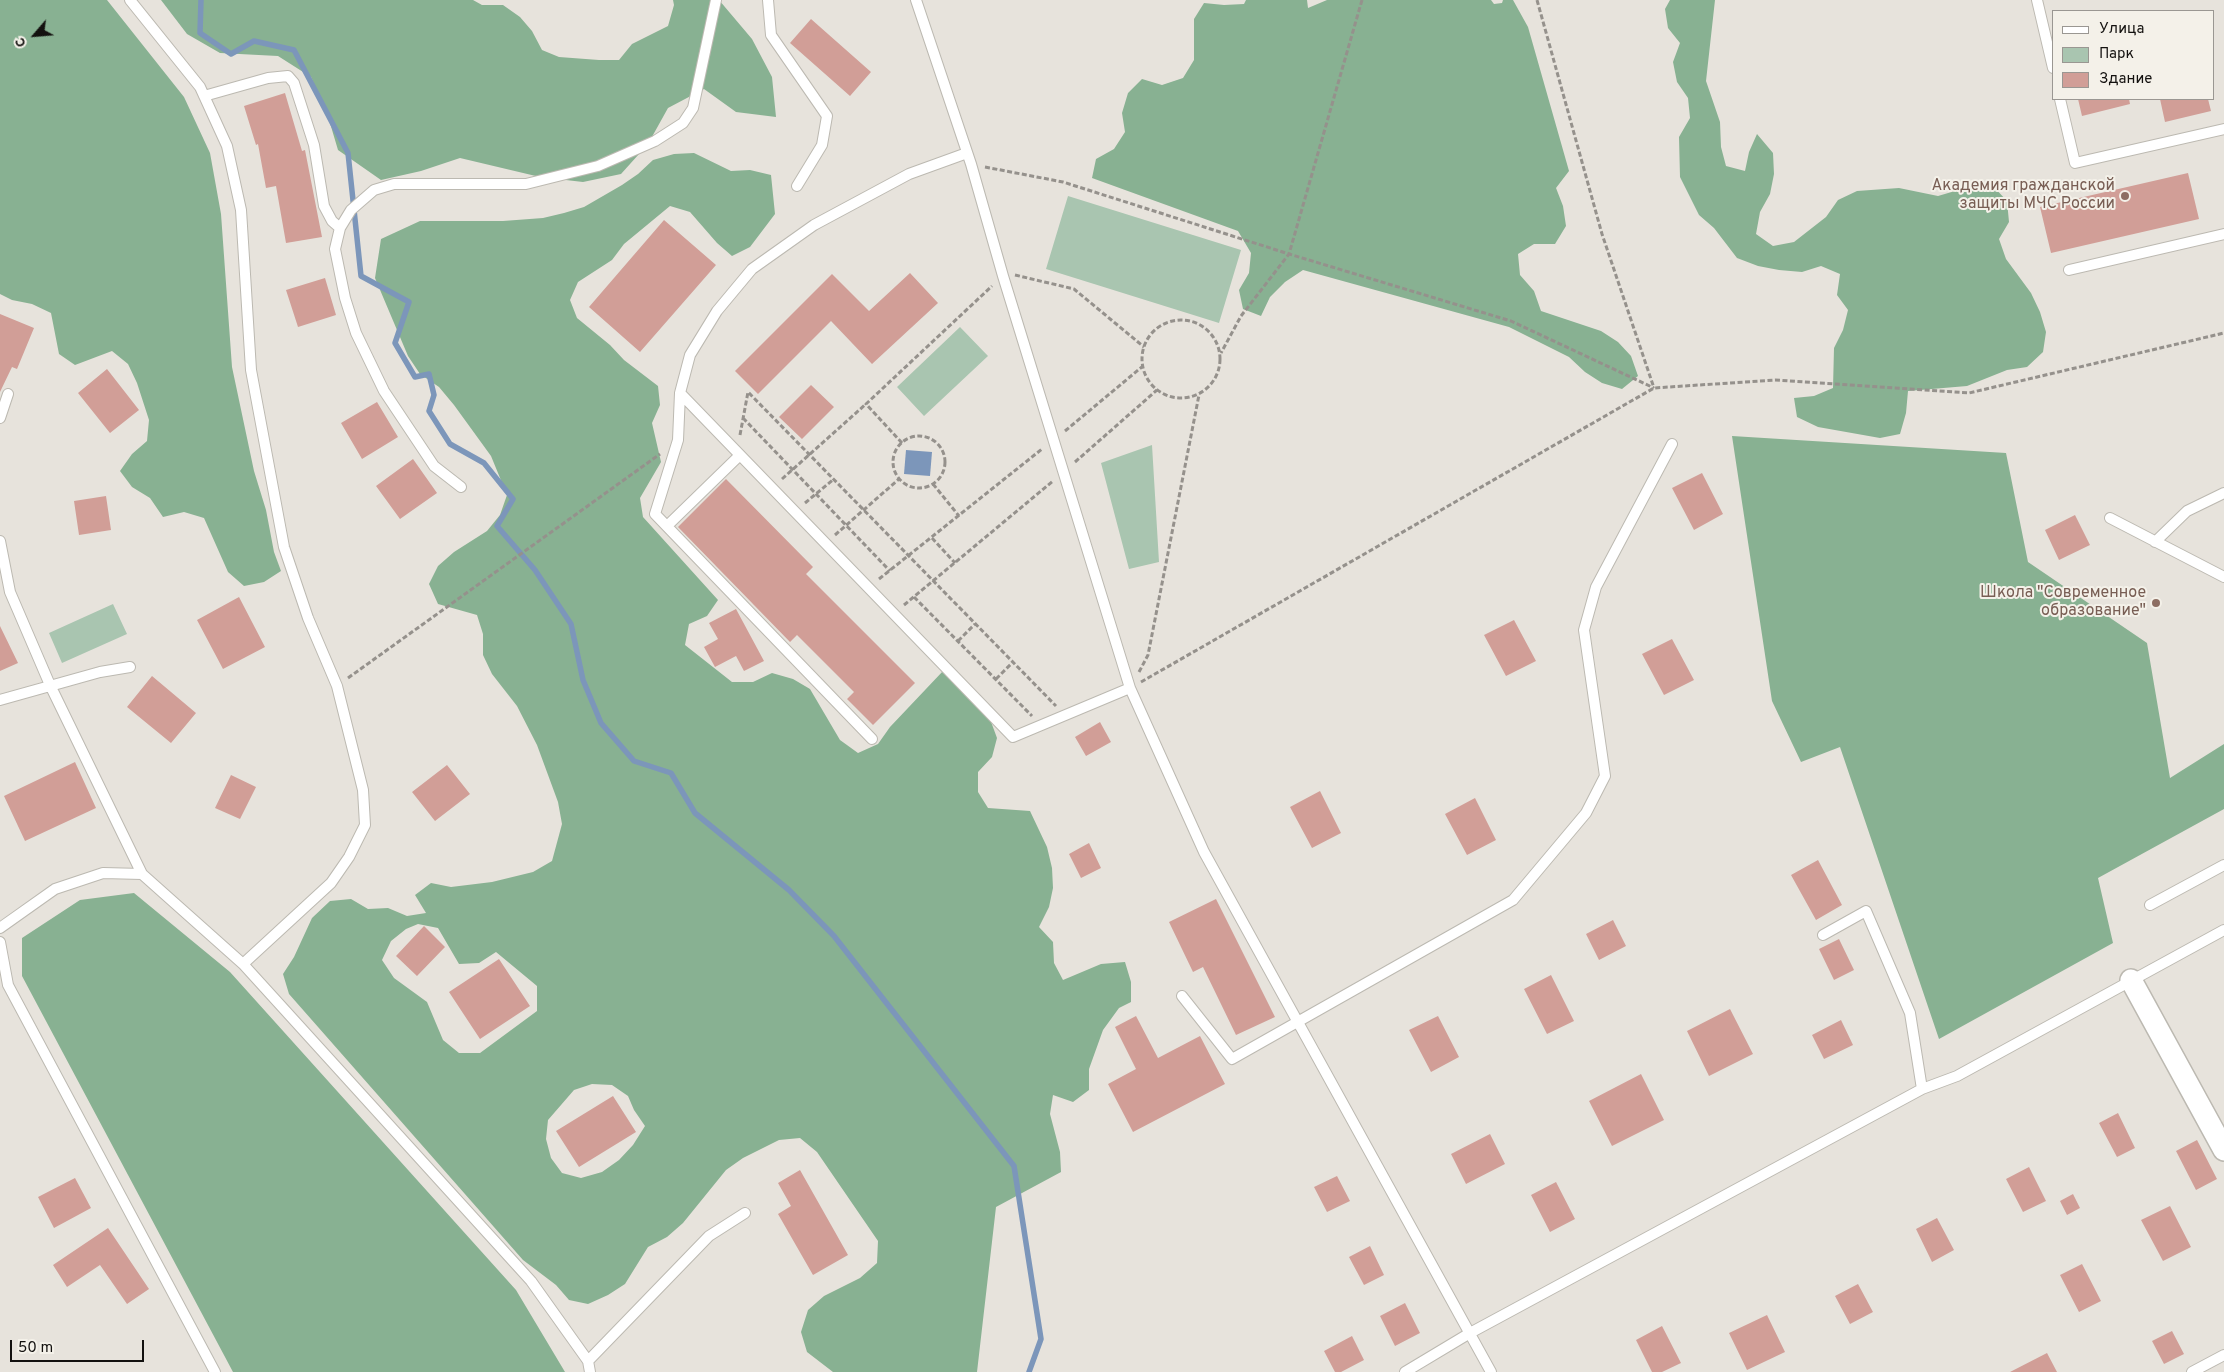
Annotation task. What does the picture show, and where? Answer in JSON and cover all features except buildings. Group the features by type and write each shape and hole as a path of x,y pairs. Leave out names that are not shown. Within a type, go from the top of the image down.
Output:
{"street":[{"path":"2131,980 2224,1150"}],"lane":[{"path":"130,0 200,87 227,146 241,210 251,370 284,547 308,618 337,686 363,790 365,826 331,883 242,964"},
{"path":"461,487 434,466 384,391 356,333 345,298 335,249 340,228 351,210 374,190 394,184 526,184 598,166 655,140 683,123 694,108 716,0"},
{"path":"768,0 771,35 827,116 822,145 797,186"},
{"path":"916,0 971,164 1053,441 1130,688 1204,852 1491,1372"},
{"path":"2037,0 2052,64"},
{"path":"204,96 268,78 288,76 294,83 314,145 324,206 332,221 340,228"},
{"path":"2060,100 2075,162 2224,129"},
{"path":"872,739 655,514 678,440 680,393 690,355 717,311 752,269 822,221 910,174 967,153"},
{"path":"2069,270 2224,234"},
{"path":"680,393 1013,737 1130,688"},
{"path":"0,418 8,394"},
{"path":"1182,996 1232,1058 1513,900 1586,812 1606,776 1584,630 1596,587 1672,444"},
{"path":"667,526 738,453"},
{"path":"2155,542 2187,511 2224,493"},
{"path":"2110,518 2224,577"},
{"path":"0,541 10,592 50,685 142,874 242,964 531,1281 588,1361 590,1372"},
{"path":"0,700 100,672 130,667"},
{"path":"2150,905 2224,866"},
{"path":"0,928 55,889 103,874 142,874"},
{"path":"1824,935 1866,911 1910,1013 1922,1089"},
{"path":"1405,1372 1470,1333 1922,1089 1957,1076 2224,930"},
{"path":"0,942 8,985 216,1372"},
{"path":"588,1361 709,1236 745,1213"},
{"path":"2192,1372 2224,1355"}],"path":[{"path":"1221,353 1213,336 1204,326 1181,319 1167,322 1156,329 1144,347 1143,366 1151,384 1157,390 1162,394 1176,398 1189,398 1199,395 1210,387 1218,375 1221,353 1241,316 1289,254 1362,0"},
{"path":"1537,0 1602,234 1654,388"},
{"path":"971,164 1063,182 1289,254 1511,321 1654,388"},
{"path":"772,488 866,404 1003,276 1018,274 1074,289 1144,347"},
{"path":"1130,688 1654,388 1775,380 1969,393 2224,333"},
{"path":"869,588 1053,441 1143,366"},
{"path":"894,614 1157,390"},
{"path":"738,453 748,392 1065,715"},
{"path":"1130,688 1148,655 1199,395"},
{"path":"866,404 902,443"},
{"path":"743,418 890,571"},
{"path":"918,436 934,441 940,447 945,463 944,471 933,484 919,488 904,484 899,479 895,472 894,456 902,443 918,436"},
{"path":"337,686 678,440"},
{"path":"795,511 834,479"},
{"path":"826,543 899,479"},
{"path":"933,484 959,516"},
{"path":"932,537 955,563"},
{"path":"914,597 1041,725"},
{"path":"958,641 975,624"},
{"path":"996,679 1013,662"}],"green space":[{"path":"0,0 107,0 184,97 210,153 221,214 232,367 254,471 266,510 274,552 281,571 264,582 244,586 228,572 204,518 184,512 163,517 150,498 132,487 120,471 132,454 147,441 149,420 137,383 128,364 112,351 75,365 59,354 51,313 32,304 12,300 0,294"},
{"path":"161,0 473,0 482,5 503,5 520,17 532,31 542,50 559,57 619,60 632,44 668,26 674,5 673,0 719,0 752,39 772,77 776,117 736,112 704,89 668,108 648,144 621,174 583,182 540,177 460,158 421,171 381,180 338,150 327,113 311,77 278,56 220,53 187,34"},
{"path":"1246,0 1307,0 1308,8 1327,0 1491,0 1494,4 1502,3 1503,0 1513,0 1528,27 1569,171 1556,188 1563,206 1566,226 1555,244 1534,244 1518,254 1520,275 1534,291 1541,311 1601,331 1618,342 1631,356 1638,376 1622,389 1602,383 1585,372 1569,357 1509,327 1303,270 1285,282 1270,297 1261,316 1243,309 1239,290 1249,273 1251,253 1238,231 1092,178 1096,159 1114,149 1125,132 1122,113 1128,93 1142,79 1162,85 1183,78 1194,60 1194,19 1204,3 1244,4"},
{"path":"1670,0 1715,0 1706,81 1720,122 1721,147 1726,166 1745,171 1749,152 1757,134 1773,153 1774,174 1770,194 1760,212 1756,234 1773,246 1794,242 1826,217 1838,200 1857,191 1899,188 1938,196 1972,186 1993,186 2007,201 2009,222 1999,239 2006,259 2031,293 2040,312 2046,332 2043,352 2027,367 2007,370 1967,386 1908,391 1906,413 1900,434 1880,438 1818,427 1797,417 1794,398 1814,396 1833,388 1834,348 1843,330 1848,310 1837,295 1840,274 1821,266 1802,272 1779,270 1758,266 1737,258 1714,228 1699,215 1680,177 1679,137 1690,118 1688,98 1677,82 1673,62 1680,43 1668,28 1665,9"},
{"path":"694,153 731,171 750,170 771,175 775,214 750,247 732,256 717,243 690,212 670,206 624,244 612,260 578,282 570,300 577,318 610,345 624,360 658,386 660,405 652,423 661,462 640,498 643,517 718,600 707,616 689,624 685,645 732,682 753,682 772,673 793,679 810,689 840,740 858,753 878,744 890,727 943,671 990,719 997,738 992,757 978,772 978,792 988,808 1030,811 1047,847 1052,868 1053,888 1049,907 1039,927 1053,942 1054,963 1063,980 1101,964 1125,962 1131,982 1131,1002 1119,1008 1103,1030 1089,1069 1089,1090 1073,1102 1053,1095 1050,1114 1060,1152 1061,1172 996,1207 977,1372 833,1372 807,1352 801,1332 808,1310 824,1296 860,1278 877,1263 878,1241 817,1152 800,1138 779,1140 743,1158 726,1170 683,1223 667,1237 648,1247 625,1284 608,1295 588,1304 569,1300 556,1285 523,1260 289,994 283,974 294,957 312,918 330,901 351,899 368,909 388,908 407,916 426,913 415,895 431,883 451,887 492,882 533,872 552,861 562,824 558,802 537,745 517,706 492,674 483,655 483,634 477,615 438,604 429,584 438,566 454,552 487,531 500,515 507,495 491,456 454,405 439,387 420,374 408,356 375,278 381,239 420,221 503,221 543,218 564,213 584,207 622,185 653,160 674,154","holes":["418,924 438,928 459,964 479,963 496,952 537,986 537,1011 480,1053 459,1053 443,1040 427,1002 394,978 382,960 391,941 406,929","592,1084 612,1085 628,1096 634,1110 645,1126 633,1145 619,1160 602,1172 581,1178 562,1173 551,1158 546,1139 548,1120 574,1090"]},
{"path":"1068,196 1241,250 1219,323 1046,269"},
{"path":"960,327 988,356 924,416 897,387"},
{"path":"1732,436 2006,453 2028,562 2147,643 2170,778 2224,744 2224,809 2098,878 2113,943 1939,1039 1840,747 1801,762 1772,701"},
{"path":"1152,445 1159,562 1129,569 1101,463"},
{"path":"113,604 127,634 62,663 49,633"},
{"path":"134,893 230,972 516,1290 565,1372 233,1372 22,976 22,938 80,900"}],"water":[{"path":"906,450 932,452 930,476 904,474"}],"waterway":[{"path":"201,0 200,33 231,54 254,41 294,50 348,153 361,276 409,302 395,343 415,377 429,374 434,395 429,411 450,444 484,463 513,499 497,526 535,570 571,624 583,680 601,723 634,761 671,773 695,813 789,890 834,936 1014,1166 1041,1339 1029,1372"}],"place":[{"name":"Академия гражданской защиты МЧС России","path":"2125,196"},
{"name":"Школа \"Современное образование\"","path":"2156,603"}]}
